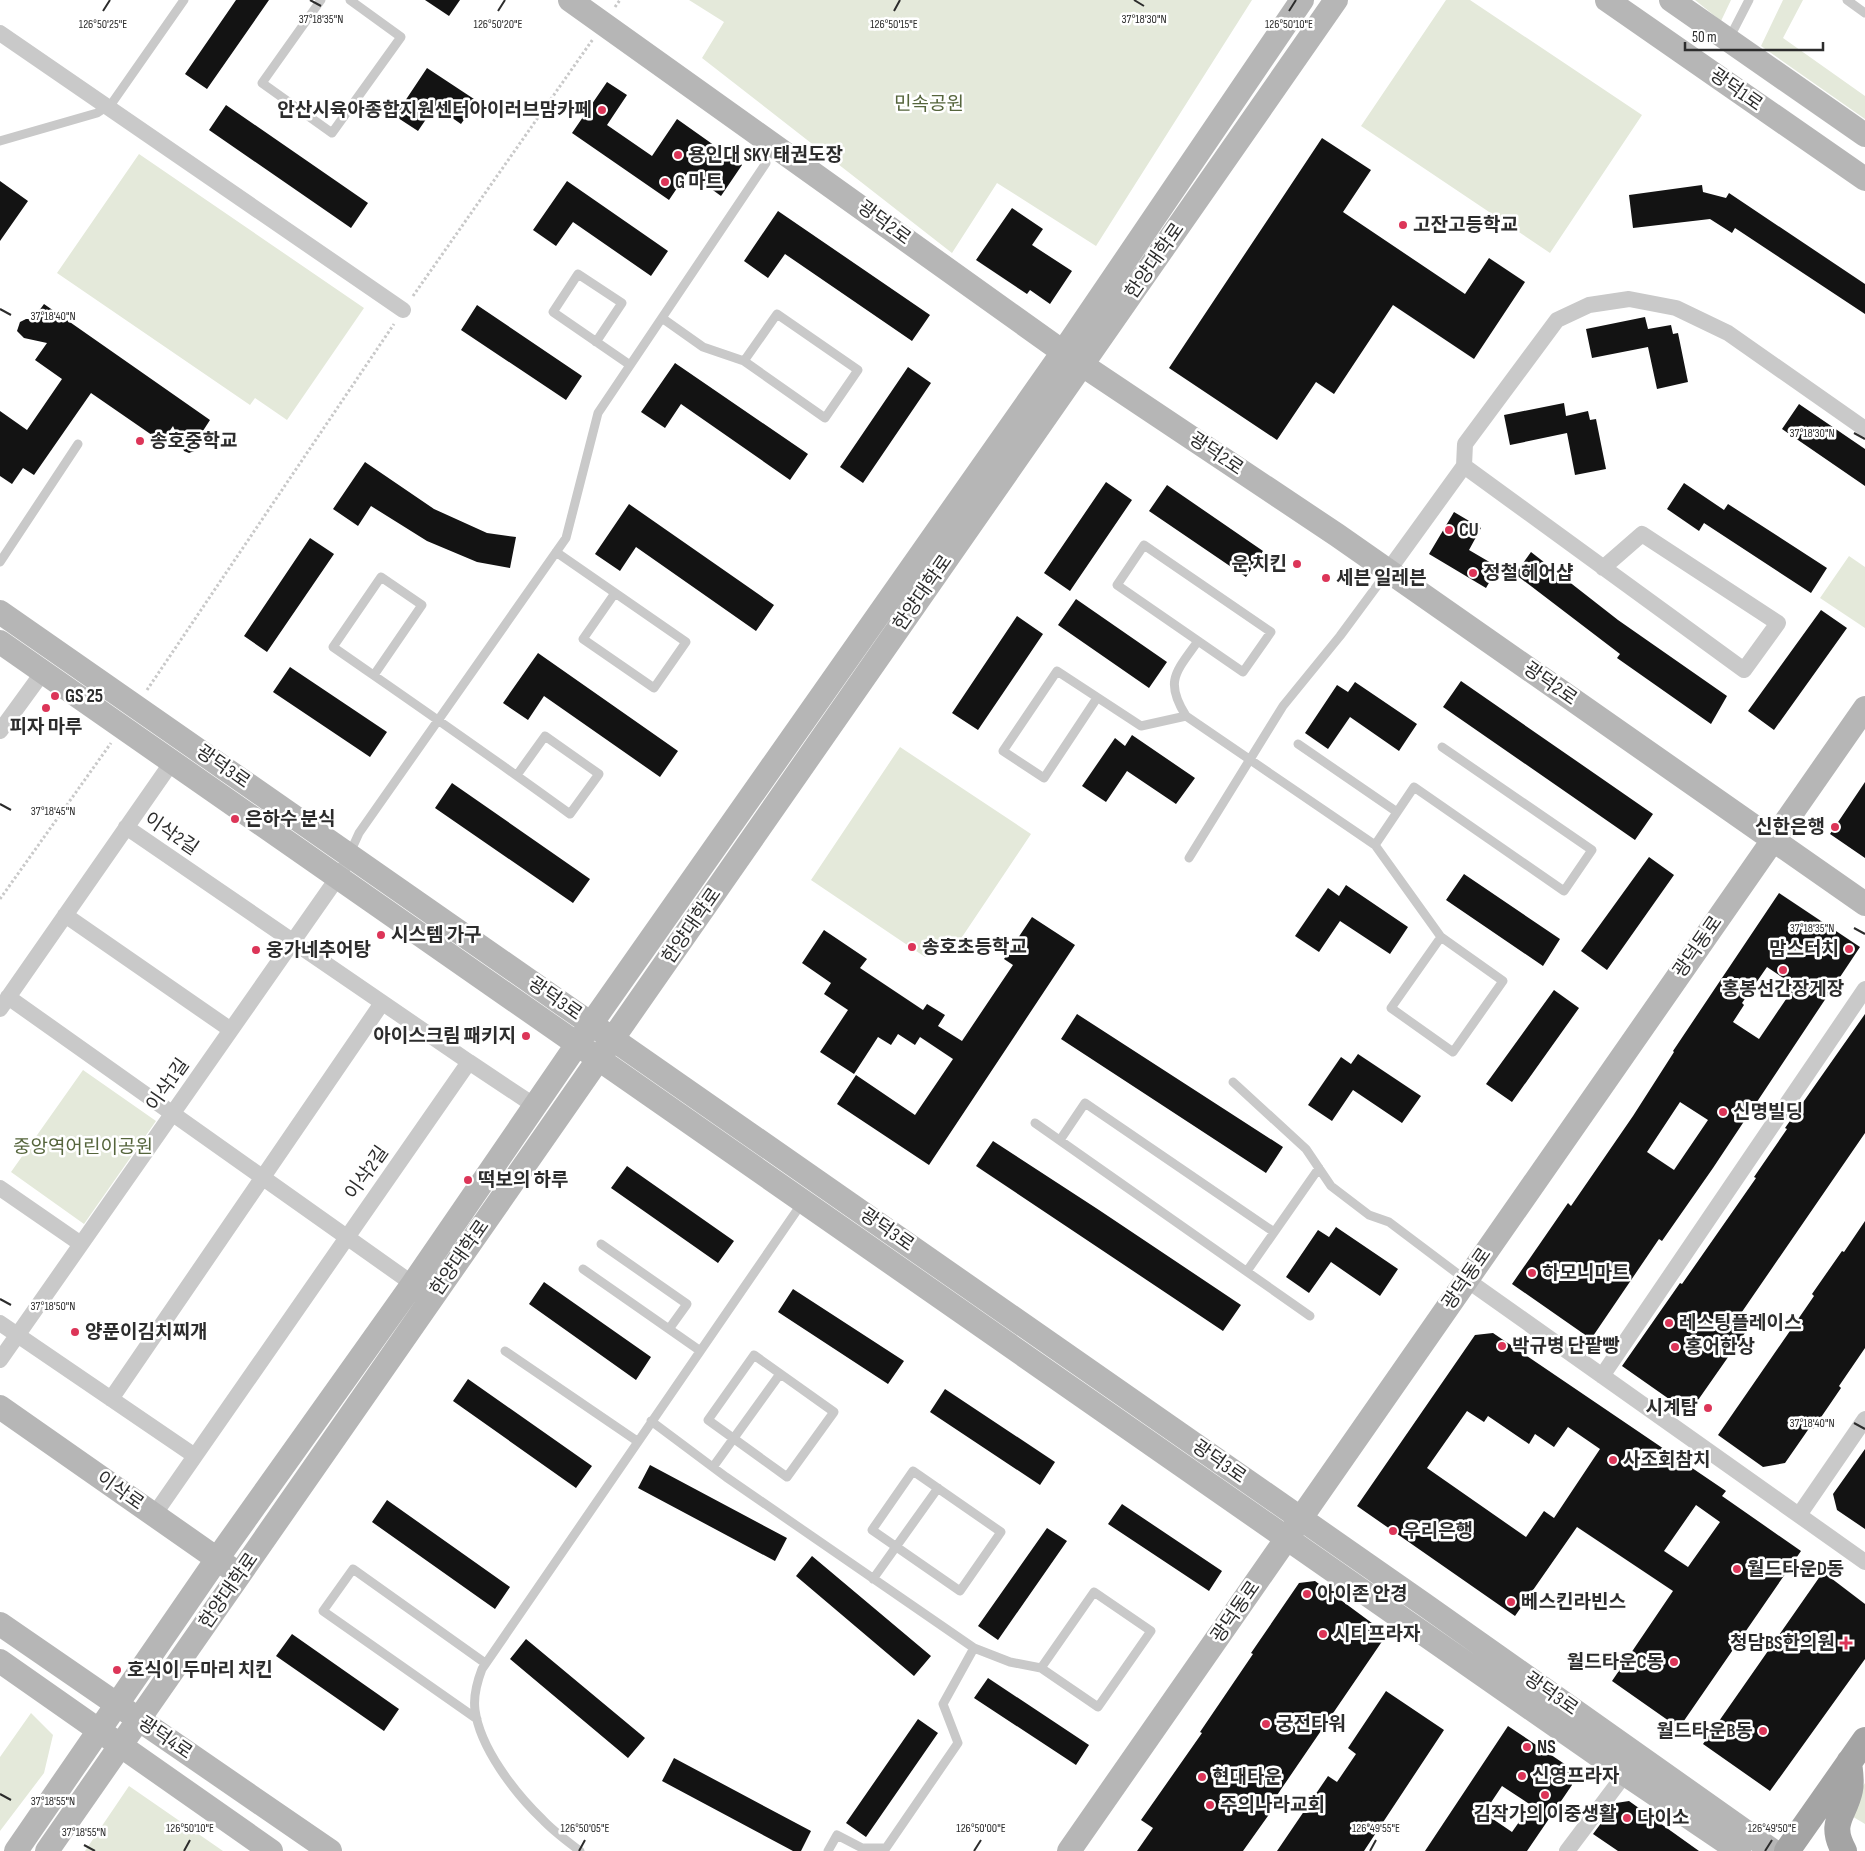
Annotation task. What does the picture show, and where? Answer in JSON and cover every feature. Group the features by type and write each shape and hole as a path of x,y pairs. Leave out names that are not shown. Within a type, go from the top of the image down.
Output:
{"main road":[{"path":"1787,1851 1865,1740"},
{"path":"1844,1851 1839,1839 1838,1824 1850,1790 1850,1762"}],"street":[{"name":"광덕2로","path":"570,0 1073,358 1388,571 1865,904"},
{"name":"한양대학로","path":"47,1851 613,1039 1073,358 1302,0"},
{"name":"한양대학로","path":"16,1851 116,1704 412,1285 591,1024 1073,358 1336,0"},
{"name":"광덕1로","path":"1607,0 1865,180"},
{"name":"광덕1로","path":"1671,0 1865,135"},
{"path":"0,33 403,310"},
{"path":"1388,571 1464,466 1465,444 1557,320 1590,305 1629,299 1676,308 1728,333 1865,429"},
{"path":"1464,466 1603,568 1744,670 1778,623 1642,534 1603,568"},
{"name":"광덕3로","path":"0,612 1773,1851"},
{"name":"광덕3로","path":"0,642 1624,1774 1739,1851"},
{"path":"0,731 43,672"},
{"name":"광덕동로","path":"1069,1851 1865,708"},
{"name":"이삭2길","path":"4,1003 172,762"},
{"name":"이삭2길","path":"126,827 469,1062 154,1515"},
{"name":"이삭1길","path":"0,1360 338,878 349,855"},
{"path":"65,915 231,1030"},
{"path":"1602,1376 1865,989"},
{"path":"111,1399 382,1002"},
{"path":"4,1003 172,1114 412,1285 432,1297"},
{"path":"469,1062 534,1106"},
{"path":"0,1188 81,1244"},
{"path":"1466,1280 1865,1562"},
{"path":"0,1323 195,1456"},
{"name":"이삭로","path":"0,1407 240,1575"},
{"path":"1799,1515 1865,1419"},
{"name":"광덕4로","path":"0,1624 330,1851"},
{"name":"광덕4로","path":"0,1661 271,1851"},
{"path":"1567,1851 1624,1774"}],"lane":[{"path":"0,141 78,120 97,113 108,106 125,86 184,0"},
{"path":"320,0 262,83 332,133 401,36 350,0"},
{"path":"1732,33 1749,0"},
{"path":"1847,0 1865,13"},
{"path":"349,855 359,833 566,538 598,413 766,163"},
{"path":"596,342 622,303 578,274 553,312 596,342 630,365"},
{"path":"662,318 703,347 744,361 825,418 858,370 777,314 744,361"},
{"path":"0,562 78,444"},
{"path":"1144,544 1271,632 1243,672 1198,641 1117,585 1144,544"},
{"path":"556,552 686,642 654,688 583,639 615,593"},
{"path":"1189,858 1283,706 1340,636 1388,571"},
{"path":"374,675 422,605 381,577 333,647 570,814 599,774 545,736 517,775"},
{"path":"1198,641 1177,671 1174,684 1176,700 1186,716 1374,845 1440,937 1503,981 1453,1052 1390,1008 1440,937"},
{"path":"1098,698 1044,778 1003,751 1056,671 1098,698 1141,726 1186,716"},
{"path":"1298,744 1397,812"},
{"path":"1374,845 1414,788 1564,891 1592,850 1442,747"},
{"path":"1232,1082 1306,1149 1331,1186 1369,1215 1389,1222 1466,1280"},
{"path":"1060,1140 1084,1103 1274,1232"},
{"path":"1035,1123 1310,1316"},
{"path":"1247,1271 1319,1168"},
{"path":"580,1851 542,1820 512,1785 486,1744 475,1709 475,1688 482,1668 803,1201"},
{"path":"601,1244 687,1304 670,1330"},
{"path":"583,1269 699,1350"},
{"path":"505,1351 637,1441"},
{"path":"754,1355 834,1412 787,1477 734,1438 708,1420 754,1355"},
{"path":"713,1468 780,1374"},
{"path":"651,1420 713,1468 974,1648 1010,1662 1041,1668 1098,1707 1151,1630 1094,1592 1041,1668"},
{"path":"913,1471 1001,1532 960,1591 896,1546 872,1530 913,1471"},
{"path":"873,1579 938,1488"},
{"path":"477,1719 324,1611 353,1569 486,1663"},
{"path":"828,1851 838,1835 862,1848 886,1848 958,1743 943,1704 974,1648"}],"path":[{"path":"136,706 403,310 620,0"},
{"path":"0,899 122,727"}],"green space":[{"name":"민속공원","path":"689,0 1252,0 1096,246 997,183 952,253 702,58 724,22"},
{"path":"1446,0 1470,0 1642,115 1550,253 1361,126"},
{"path":"1695,0 1731,0 1721,21"},
{"path":"1783,0 1803,0 1783,38 1865,96 1865,119 1761,46"},
{"path":"139,154 364,308 287,420 255,398 250,405 57,273"},
{"path":"1849,556 1865,567 1865,628 1820,598"},
{"path":"900,747 1031,834 952,952 925,957 811,880"},
{"name":"중앙역어린이공원","path":"83,1070 156,1121 84,1224 11,1172"},
{"path":"31,1713 53,1735 44,1773 0,1831 0,1757"},
{"path":"1865,1783 1865,1824 1845,1812"},
{"path":"129,1786 223,1851 85,1851"}],"building":[{"path":"236,0 269,0 207,89 185,74"},
{"path":"425,0 460,0 449,16"},
{"path":"427,68 477,101 461,124 435,106 418,131 395,116"},
{"path":"607,82 627,95 607,125 652,156 677,119 742,165 721,196 688,172 669,200 572,133"},
{"path":"226,105 368,203 351,228 209,130"},
{"name":"고잔고등학교","path":"1322,138 1371,170 1343,212 1465,294 1489,258 1525,282 1474,359 1393,305 1334,394 1316,382 1277,440 1169,368"},
{"path":"0,181 28,201 0,241"},
{"path":"567,181 668,251 651,276 573,222 556,246 533,230"},
{"path":"1702,185 1703,192 1726,198 1729,193 1865,284 1865,314 1735,228 1732,233 1710,219 1633,228 1629,195"},
{"path":"1012,208 1043,229 1032,245 1072,271 1050,304 1030,290 1027,294 976,260"},
{"path":"778,211 930,315 912,341 785,254 768,278 744,261"},
{"name":"송호중학교","path":"44,304 210,420 199,437 197,450 189,453 184,451 173,426 162,442 91,393 34,475 23,468 12,484 0,476 0,411 27,430 62,379 35,360 47,343 24,338 17,331 20,322 26,319 33,319"},
{"path":"477,305 582,376 566,400 461,330"},
{"path":"1645,317 1648,329 1671,325 1673,334 1678,333 1688,382 1657,389 1648,347 1592,358 1586,329"},
{"path":"675,363 808,454 790,480 681,404 665,428 641,412"},
{"path":"908,367 931,383 863,483 840,467"},
{"path":"1564,403 1566,416 1588,411 1590,420 1596,419 1606,469 1575,475 1567,433 1510,445 1504,415"},
{"path":"1799,404 1865,449 1865,486 1782,429"},
{"path":"365,462 434,509 487,533 516,537 510,568 477,562 427,541 371,506 358,526 333,509"},
{"path":"1106,482 1132,500 1070,591 1044,573"},
{"path":"1684,483 1724,510 1728,504 1827,568 1811,593 1704,523 1699,531 1667,509"},
{"path":"1167,485 1263,551 1246,577 1149,511"},
{"path":"629,504 774,605 756,631 636,547 620,571 595,554"},
{"path":"1454,512 1481,528 1469,550 1498,567 1486,588 1429,554"},
{"path":"310,538 334,554 267,652 244,636"},
{"path":"1531,552 1618,620 1727,696 1711,724 1617,658 1620,654 1515,574"},
{"path":"1076,599 1167,662 1149,688 1058,625"},
{"path":"1821,610 1847,628 1774,730 1748,711"},
{"path":"1017,616 1043,634 978,730 952,713"},
{"path":"538,653 678,751 660,777 544,696 528,720 503,703"},
{"path":"290,667 387,732 370,757 273,692"},
{"path":"1461,681 1653,814 1635,840 1443,707"},
{"path":"1355,682 1417,724 1399,751 1350,717 1328,749 1305,733 1337,685 1348,692"},
{"path":"1132,735 1195,778 1176,804 1127,771 1106,802 1082,786 1115,738 1125,746"},
{"path":"1865,782 1865,858 1830,834"},
{"path":"452,783 590,879 573,903 435,808"},
{"path":"1649,857 1674,875 1607,970 1581,951"},
{"path":"1464,874 1560,939 1543,966 1446,900"},
{"path":"1346,885 1408,927 1390,954 1340,921 1319,952 1295,936 1328,888 1339,896"},
{"path":"1779,893 1860,947 1713,1168 1662,1241 1659,1239 1591,1339 1512,1284 1568,1203 1571,1206 1633,1116 1673,1051","holes":["1767,967 1795,986 1759,1039 1733,1022 1744,1005 1742,1003","1680,1102 1708,1120 1674,1170 1647,1152"]},
{"name":"송호초등학교","path":"1032,917 1075,945 929,1165 837,1104 856,1075 915,1115 953,1059 920,1037 915,1045 898,1034 891,1045 878,1037 854,1074 820,1052 848,1010 824,994 831,983 802,963 824,930 867,959 860,968 923,1010 927,1004 945,1015 938,1026 962,1041 1013,965 1004,959"},
{"path":"1554,990 1579,1008 1512,1102 1486,1084"},
{"path":"1077,1014 1283,1147 1266,1173 1061,1039"},
{"path":"1865,1014 1865,1133 1735,1322 1747,1330 1689,1413 1622,1366 1756,1178 1754,1177 1787,1129 1785,1128"},
{"path":"1358,1054 1421,1096 1402,1123 1353,1090 1332,1121 1308,1105 1341,1057 1351,1064"},
{"path":"993,1141 1241,1305 1223,1331 976,1166"},
{"path":"627,1166 734,1241 718,1263 611,1188"},
{"path":"1865,1221 1865,1348 1813,1429 1810,1427 1785,1463 1763,1467 1718,1435 1814,1296 1812,1294"},
{"path":"1336,1227 1398,1269 1380,1296 1331,1262 1309,1293 1286,1277 1318,1230 1329,1237"},
{"path":"544,1282 651,1357 636,1380 529,1304"},
{"path":"793,1289 904,1361 888,1384 778,1312"},
{"path":"1493,1333 1726,1491 1722,1496 1801,1551 1679,1728 1612,1681 1673,1591 1577,1527 1515,1616 1357,1506 1475,1335","holes":["1467,1411 1484,1422 1488,1416 1529,1444 1535,1434 1554,1447 1568,1427 1600,1449 1554,1518 1544,1511 1526,1537 1427,1468","1696,1505 1720,1522 1688,1567 1664,1551"]},
{"path":"468,1379 592,1466 576,1488 453,1401"},
{"path":"945,1389 1055,1462 1040,1485 930,1412"},
{"path":"1865,1449 1865,1529 1837,1510 1833,1494"},
{"path":"650,1465 787,1538 775,1561 638,1488"},
{"path":"387,1500 510,1587 495,1609 372,1522"},
{"path":"1122,1504 1222,1571 1209,1591 1108,1524"},
{"path":"1047,1528 1067,1541 998,1640 978,1626"},
{"path":"812,1556 931,1656 914,1676 796,1576"},
{"path":"1823,1572 1865,1604 1865,1659 1770,1791 1703,1744"},
{"path":"1315,1581 1380,1629 1383,1640 1271,1804 1275,1806 1243,1851 1137,1851 1153,1828 1141,1820 1202,1733 1200,1732 1253,1654 1251,1653 1299,1583"},
{"path":"292,1634 399,1709 384,1731 276,1656"},
{"path":"526,1639 645,1738 628,1758 510,1659"},
{"path":"988,1678 1089,1745 1076,1765 974,1698"},
{"path":"1386,1691 1444,1730 1364,1851 1277,1851 1328,1776 1337,1782 1356,1754 1348,1748"},
{"path":"918,1719 938,1733 866,1837 846,1823"},
{"name":"신영프라자","path":"1508,1726 1569,1767 1572,1785 1527,1851 1425,1851","holes":["1502,1786 1531,1805 1512,1832 1484,1813"]},
{"path":"674,1758 811,1831 801,1851 793,1851 662,1781"},
{"name":"다이소","path":"1629,1801 1699,1851 1618,1851 1593,1834 1616,1803"}],"place":[{"name":"안산시육아종합지원센터아이러브맘카페","path":"602,110"},
{"name":"용인대 SKY 태권도장","path":"678,155"},
{"name":"G 마트","path":"665,182"},
{"name":"고잔고등학교","path":"1403,225"},
{"name":"송호중학교","path":"140,441"},
{"name":"CU","path":"1449,530"},
{"name":"운 치킨","path":"1297,564"},
{"name":"정철 헤어샵","path":"1473,573"},
{"name":"세븐 일레븐","path":"1326,578"},
{"name":"GS 25","path":"55,696"},
{"name":"피자 마루","path":"46,708"},
{"name":"은하수 분식","path":"235,819"},
{"name":"신한은행","path":"1835,827"},
{"name":"시스템 가구","path":"381,935"},
{"name":"송호초등학교","path":"912,947"},
{"name":"맘스터치","path":"1849,949"},
{"name":"웅가네추어탕","path":"256,950"},
{"name":"홍봉선간장게장","path":"1783,970"},
{"name":"아이스크림 패키지","path":"526,1036"},
{"name":"신명빌딩","path":"1723,1112"},
{"name":"떡보의 하루","path":"468,1180"},
{"name":"하모니마트","path":"1532,1273"},
{"name":"레스팅플레이스","path":"1669,1323"},
{"name":"양푼이김치찌개","path":"75,1332"},
{"name":"박규병 단팥빵","path":"1502,1346"},
{"name":"홍어한상","path":"1675,1347"},
{"name":"시계탑","path":"1708,1408"},
{"name":"사조회참치","path":"1613,1460"},
{"name":"우리은행","path":"1393,1531"},
{"name":"월드타운D동","path":"1737,1569"},
{"name":"아이존 안경","path":"1307,1594"},
{"name":"베스킨라빈스","path":"1511,1602"},
{"name":"시티프라자","path":"1323,1634"},
{"name":"청담BS한의원","path":"1846,1643"},
{"name":"월드타운C동","path":"1674,1662"},
{"name":"호식이 두마리 치킨","path":"117,1670"},
{"name":"궁전타워","path":"1266,1724"},
{"name":"월드타운B동","path":"1763,1731"},
{"name":"NS","path":"1527,1747"},
{"name":"신영프라자","path":"1522,1776"},
{"name":"현대타운","path":"1202,1777"},
{"name":"김작가의 이중생활","path":"1545,1795"},
{"name":"주의나라교회","path":"1210,1805"},
{"name":"다이소","path":"1627,1818"}]}
